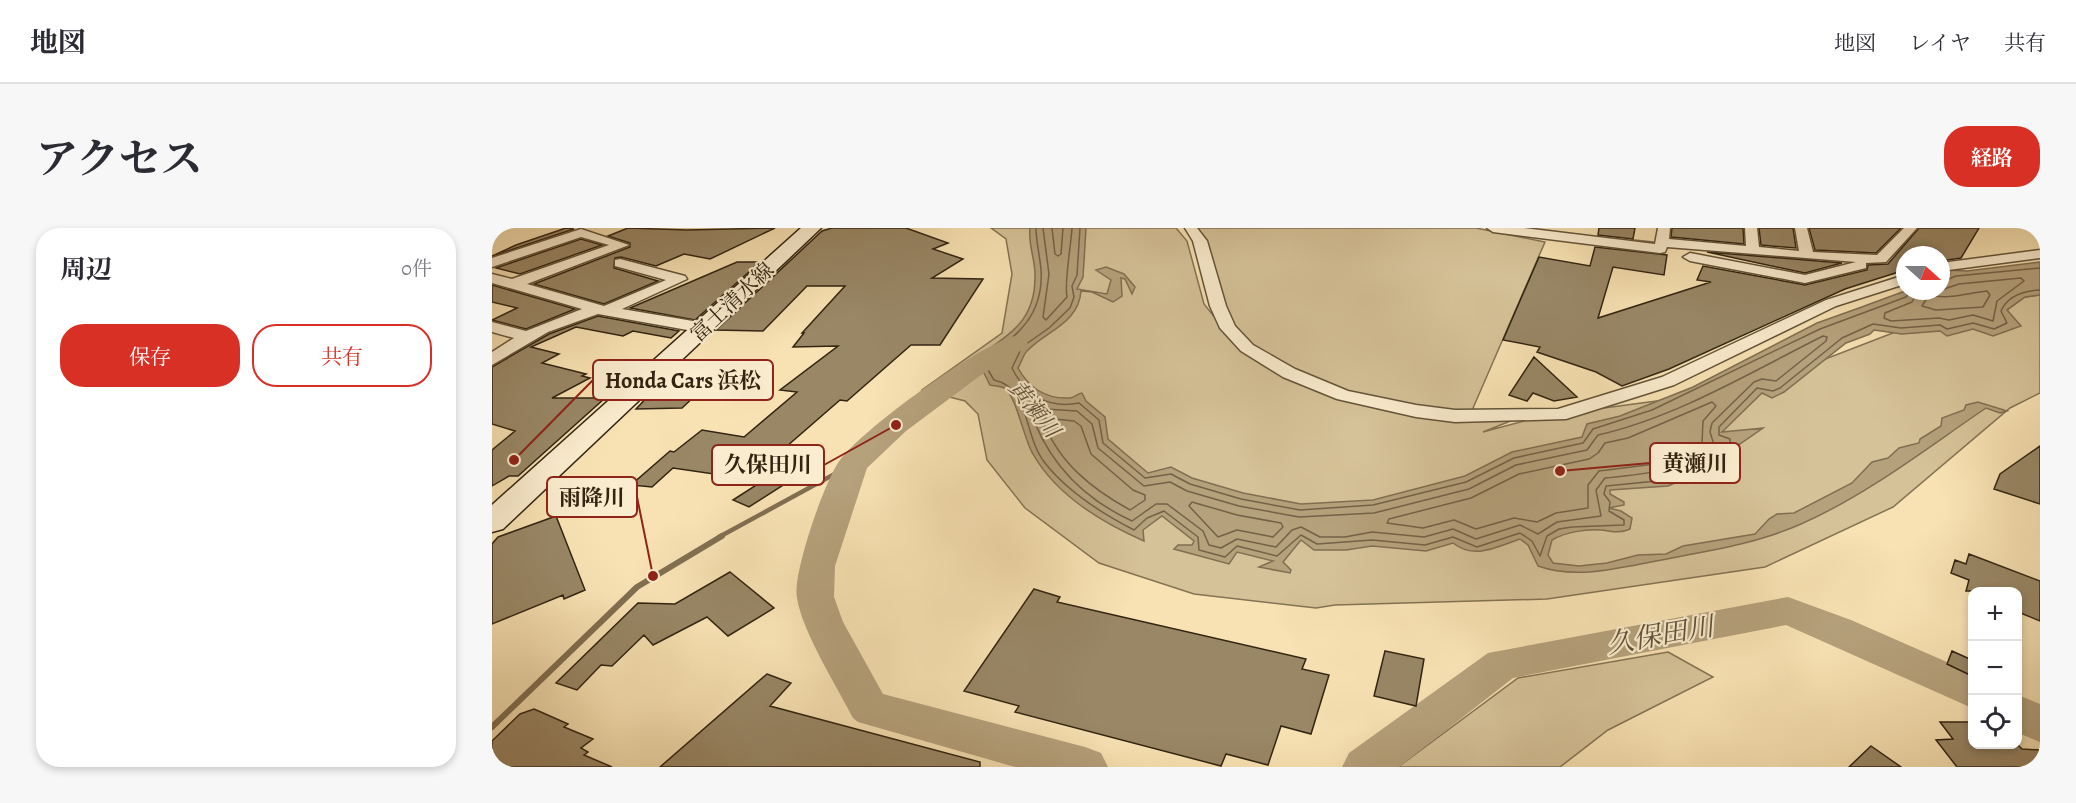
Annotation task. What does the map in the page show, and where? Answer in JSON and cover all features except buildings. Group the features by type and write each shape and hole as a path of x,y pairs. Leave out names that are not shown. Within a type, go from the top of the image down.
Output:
{"main road":[{"name":"富士清水線","path":"492,502 801,228"},
{"name":"富士清水線","path":"492,522 812,228"}],"street":[{"path":"1191,228 1200,241 1218,306 1228,328 1247,348 1289,373 1343,395 1416,411 1455,416 1559,415 1668,381 1831,303 1896,282"},
{"path":"1493,228 1662,241 1807,256 1881,259"},
{"path":"1695,245 1697,228"},
{"path":"1751,228 1753,251"},
{"path":"1801,228 1807,256"},
{"path":"1662,241 1805,279 1881,259 1905,229"},
{"path":"492,263 581,233 622,245 513,285"},
{"path":"1950,266 2040,254"},
{"path":"492,360 530,337 575,315 602,310 680,279 620,263"},
{"path":"492,278 602,310 693,326"},
{"path":"492,327 530,337"}],"shaded area":[{"path":"991,228 1176,228 1187,241 1204,304 1242,352 1278,370 1221,313 1193,228 1476,228 1545,242 1470,415 1513,420 1483,432 1543,416 1725,392 1828,358 1916,324 2018,325 2007,310 2025,297 2040,295 2040,393 2010,408 1893,507 1765,567 1547,599 1335,605 1316,608 1194,594 1099,563 1025,508 987,460 978,414 965,401 922,390 1002,333 1012,274 1006,239"},
{"path":"1668,652 1713,677 1608,730 1560,767 1398,767 1518,678"}],"water":[{"path":"1030,228 1086,228 1083,277 1077,289 1107,294 1111,280 1096,270 1106,267 1124,274 1135,287 1132,294 1125,279 1121,278 1122,296 1113,302 1092,292 1081,291 1079,302 1068,319 1024,355 1018,368 1033,387 1053,397 1061,398 1071,398 1082,393 1086,401 1105,417 1108,439 1148,473 1171,467 1192,478 1243,493 1301,504 1373,500 1465,476 1512,452 1582,437 1587,424 1620,416 1693,387 1817,323 1896,294 1896,300 1950,300 1950,270 1967,271 2040,262 2040,295 2025,297 2007,310 2021,326 1993,336 1973,329 1947,336 1940,331 1902,334 1874,330 1870,334 1846,343 1784,392 1772,398 1762,393 1722,432 1763,428 1698,473 1668,486 1610,490 1610,494 1624,502 1624,505 1609,508 1621,511 1632,518 1630,529 1619,532 1589,530 1563,535 1552,540 1548,555 1553,563 1579,566 1607,563 1638,555 1666,554 1683,546 1755,534 1777,514 1794,513 1852,483 1872,462 1888,458 1899,448 1919,443 1920,439 1941,426 1942,418 1964,410 1966,405 1978,402 2007,411 2000,413 1986,408 1873,485 1825,512 1783,531 1746,543 1708,551 1623,567 1580,572 1552,570 1538,566 1528,545 1520,539 1478,551 1469,551 1453,543 1426,551 1372,546 1346,550 1314,550 1301,540 1283,562 1291,570 1290,573 1259,567 1273,561 1237,552 1229,564 1174,549 1178,545 1192,545 1194,541 1162,516 1143,530 1144,541 1113,526 1082,506 1067,495 1043,469 1033,454 1008,392 1002,387 990,385 982,369 970,363 1016,328 1030,306 1035,274"}],"waterway":[{"path":"1632,241 1661,244"},
{"path":"1751,254 1816,259"},
{"name":"久保田川","path":"1015,344 971,369 896,425 853,464 817,566 815,597 824,622 868,706 1085,767"},
{"path":"719,537 853,464"},
{"path":"492,727 637,587 722,536"},
{"name":"久保田川","path":"1365,767 1502,664 1788,611 1837,630 1968,689"},
{"name":"久保田川","path":"2022,715 2040,724"}],"place":[{"name":"久保田川","path":"896,425"},
{"name":"Honda Cars 浜松","path":"514,460"},
{"name":"黄瀬川","path":"1560,471"},
{"name":"雨降川","path":"653,576"}]}
